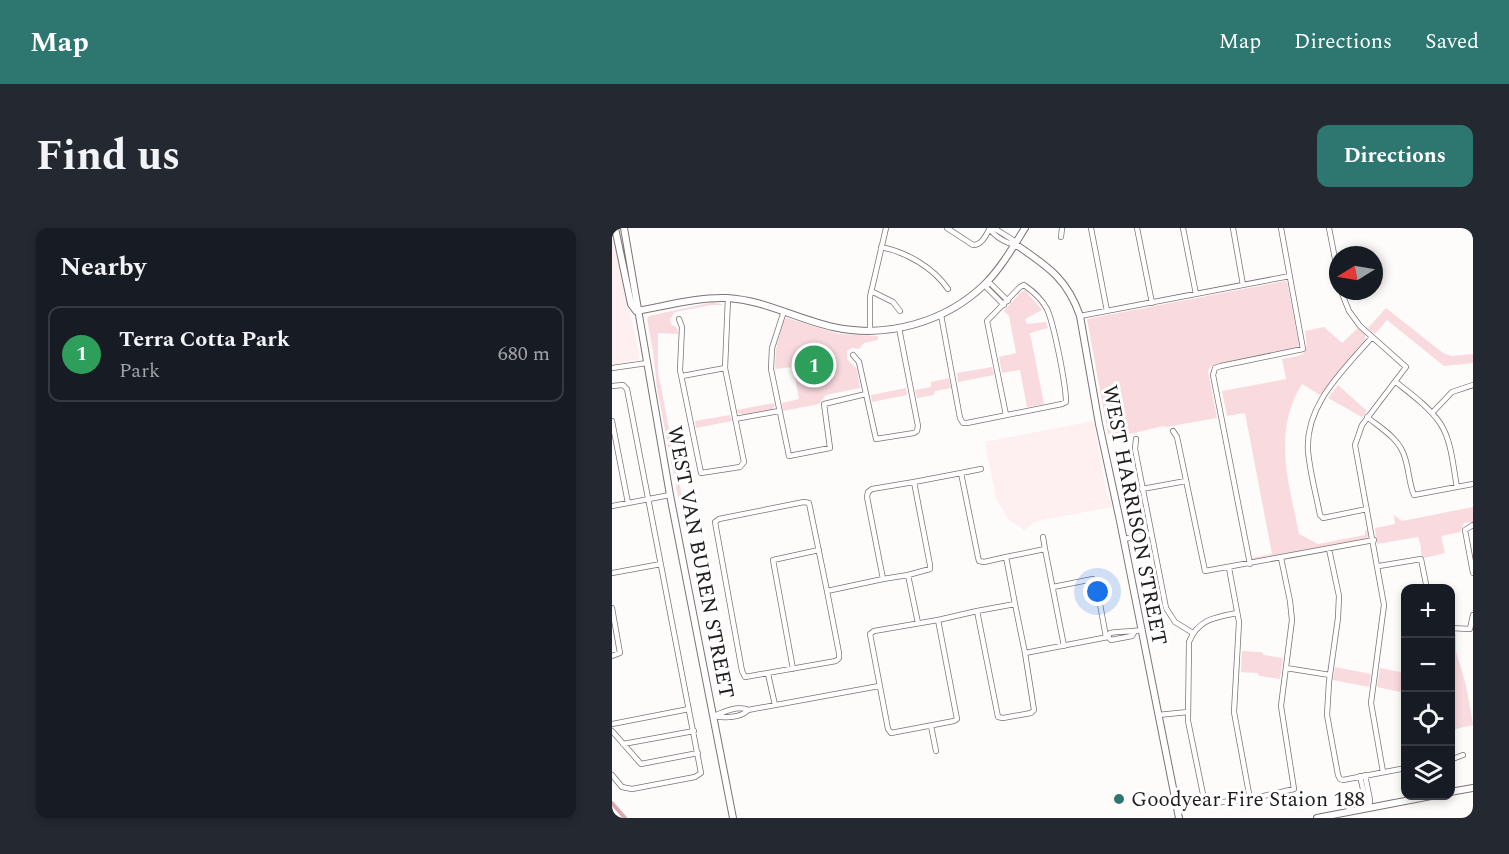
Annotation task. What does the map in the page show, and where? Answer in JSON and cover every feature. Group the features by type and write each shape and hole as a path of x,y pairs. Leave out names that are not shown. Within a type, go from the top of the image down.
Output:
{"street":[{"name":"WEST VAN BUREN STREET","path":"615,228 631,304 637,312"},
{"name":"WEST VAN BUREN STREET","path":"624,228 670,495 733,818"},
{"path":"870,330 871,291 886,228"},
{"path":"947,228 973,245 981,243 992,228"},
{"name":"WEST HARRISON STREET","path":"992,228 1013,240 1015,244 1060,278 1075,300 1124,539 1138,631 1179,818"},
{"path":"637,312 702,300 728,298 747,301 834,327 870,330 899,328 940,315 967,299 986,283 1025,228"},
{"path":"1060,237 1062,228"},
{"path":"1091,228 1107,311"},
{"path":"1137,228 1152,303"},
{"path":"1183,228 1196,294"},
{"path":"1233,228 1244,285"},
{"path":"1250,564 1213,375 1215,368 1303,349 1281,228"},
{"path":"1329,228 1333,246"},
{"path":"881,247 899,250 939,276 948,289"},
{"path":"1080,316 1290,276"},
{"path":"986,283 987,288 1006,303"},
{"path":"940,315 963,423 1006,415 1066,402 1050,316 1036,293 1024,285 1020,287 987,321 1006,415"},
{"path":"871,291 893,302 900,311"},
{"path":"679,319 682,327 682,376 701,473 743,465 725,368 728,298"},
{"path":"1345,300 1354,319 1406,367 1367,417 1358,432 1355,445 1379,566 1384,605 1371,702 1383,772"},
{"path":"783,311 772,348 771,369 789,456 830,448 824,404 866,394"},
{"path":"853,355 860,362 876,439 917,431 899,328"},
{"path":"1367,509 1323,518 1320,515 1308,451 1311,425 1325,392 1372,337"},
{"path":"612,368 647,363"},
{"path":"682,376 725,368"},
{"path":"1396,382 1432,413 1441,424 1448,439 1457,487"},
{"path":"612,386 623,385 627,388 702,773 695,777 627,789 612,775"},
{"path":"1432,413 1452,392 1473,385"},
{"path":"735,419 779,411"},
{"path":"1367,417 1394,438 1400,446 1414,495 1473,484"},
{"path":"612,421 628,503"},
{"path":"1173,431 1177,437 1204,571 1374,540"},
{"path":"1136,439 1135,449 1142,489 1166,608 1175,622 1193,633"},
{"path":"883,579 868,492 872,489 981,469"},
{"path":"961,473 979,561 984,562 1045,549"},
{"path":"1142,489 1186,481"},
{"path":"827,591 925,572 930,569 914,482"},
{"path":"612,506 670,495"},
{"path":"804,502 809,503 819,550 839,658 836,661 745,677 742,671 715,522 718,519 804,502"},
{"path":"1473,525 1464,530 1473,573"},
{"path":"1124,539 1151,534"},
{"path":"1043,537 1064,646"},
{"path":"1329,549 1339,596 1327,715 1340,779 1401,769"},
{"path":"792,669 773,560 819,550"},
{"path":"977,612 998,717 1031,713 1035,710 1006,557"},
{"path":"1237,612 1210,618 1200,624 1193,633 1188,649 1188,712 1205,804 1250,799 1294,789 1282,719 1282,696 1292,621 1281,558"},
{"path":"1379,566 1421,559 1426,584"},
{"path":"612,573 661,564"},
{"path":"1229,568 1239,634 1234,712 1250,799"},
{"path":"908,575 918,623"},
{"path":"1053,587 1093,579 1096,582 1106,637"},
{"path":"938,620 957,719 954,722 891,733 888,729 870,634 874,631 1015,604"},
{"path":"612,608 620,652 612,656"},
{"path":"1455,628 1470,629 1473,615"},
{"path":"1025,653 1106,637 1110,633 1132,629 1138,631"},
{"path":"1286,668 1330,675"},
{"path":"768,674 774,705"},
{"path":"714,716 743,707 748,710 879,686"},
{"path":"612,724 689,709"},
{"path":"1158,715 1188,712"},
{"path":"931,726 936,751"},
{"path":"612,731 641,764 698,753"},
{"path":"623,744 694,731"},
{"path":"1455,758 1463,754"},
{"path":"1363,775 1365,801 1369,807"},
{"path":"1455,791 1473,788"},
{"path":"1317,818 1405,800"}],"shaded area":[{"path":"612,228 640,359 612,365"},
{"path":"1285,281 1299,345 1296,348 1211,366 1208,371 1217,418 1163,426 1130,434 1126,432 1108,434 1087,319"},
{"path":"1025,290 1042,310 1025,319 1027,324 1046,322 1048,328 1030,333 1044,404 1027,407 1020,370 1002,373 999,357 1016,353 1009,316 1004,311"},
{"path":"713,302 724,305 675,312 670,319 671,324 677,328 678,334 658,333 658,372 683,501 679,502 657,388 647,319 649,316"},
{"path":"1386,308 1443,353 1451,356 1473,354 1473,363 1444,366 1387,320 1375,334 1368,328"},
{"path":"784,319 839,334 878,336 878,340 864,343 859,349 852,348 847,351 847,359 857,369 860,388 826,395 819,404 783,411 782,403 799,399 793,367 775,369 776,349"},
{"path":"1324,327 1342,343 1358,328 1365,334 1365,340 1320,395 1302,384 1293,402 1287,421 1285,439 1288,477 1299,534 1318,544 1365,535 1365,531 1368,530 1369,535 1366,539 1256,561 1252,558 1272,554 1245,413 1227,416 1222,391 1286,379 1282,359 1304,353 1306,350 1305,331"},
{"path":"992,367 994,375 958,382 957,373"},
{"path":"949,378 951,388 935,391 934,395 917,398 915,390 931,387 931,382"},
{"path":"1338,385 1367,411 1362,417 1328,398"},
{"path":"906,388 907,395 872,402 871,395"},
{"path":"773,403 775,406 772,410 744,415 738,413 737,410"},
{"path":"730,415 732,421 696,428 695,421"},
{"path":"1093,421 1107,496 1112,507 1036,521 1024,530 1008,519 996,498 985,442"},
{"path":"1473,507 1473,522 1464,523 1460,532 1441,536 1445,553 1425,558 1421,554 1418,537 1377,544 1375,528 1395,524 1394,515 1402,521"},
{"path":"1455,634 1456,651 1466,685 1473,725 1455,729"},
{"path":"1242,651 1262,652 1264,655 1283,658 1280,679 1259,676 1258,673 1241,672"},
{"path":"1335,667 1371,674 1369,687 1333,680"},
{"path":"1380,668 1401,672 1401,692 1377,687"}],"waterway":[{"path":"612,803 625,818"}],"place":[{"name":"Terra Cotta Park","path":"814,365"},
{"name":"Goodyear Fire Staion 188","path":"1119,799"}]}
